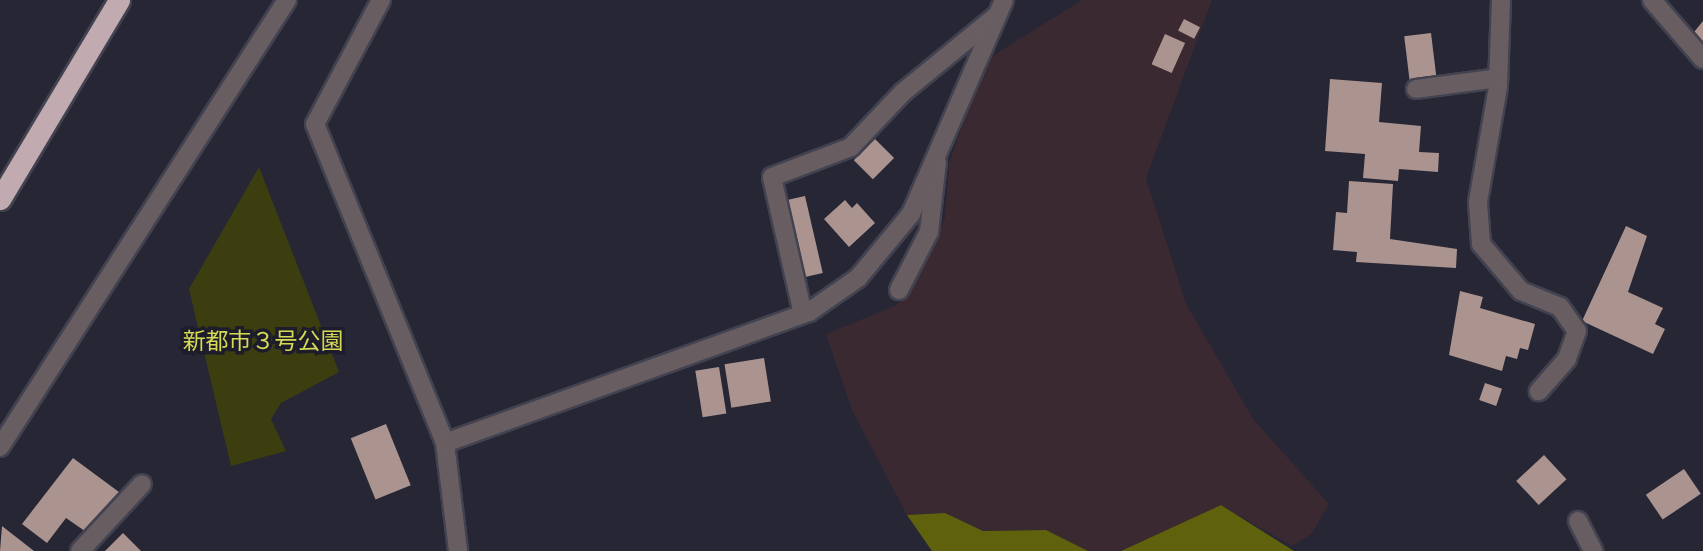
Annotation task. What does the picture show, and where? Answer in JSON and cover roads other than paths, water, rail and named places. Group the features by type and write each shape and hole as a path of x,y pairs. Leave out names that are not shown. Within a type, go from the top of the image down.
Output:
{"highway":[{"path":"0,199 119,0"}],"street":[{"path":"0,447 287,0"},
{"path":"381,0 315,124 445,443 458,551"},
{"path":"1501,0 1498,78 1478,202 1481,244 1521,291 1560,307 1577,331 1567,359 1539,391"},
{"path":"1652,0 1703,59"},
{"path":"445,443 803,314 858,278 895,238 937,155 1001,7"},
{"path":"803,314 772,177 851,147 902,93 1001,7"},
{"path":"1416,89 1498,78"},
{"path":"899,290 929,232 937,155"},
{"path":"80,551 142,484"},
{"path":"1578,521 1593,551"}],"park label":[{"name":"新都市３号公園","path":"263,341"}]}
